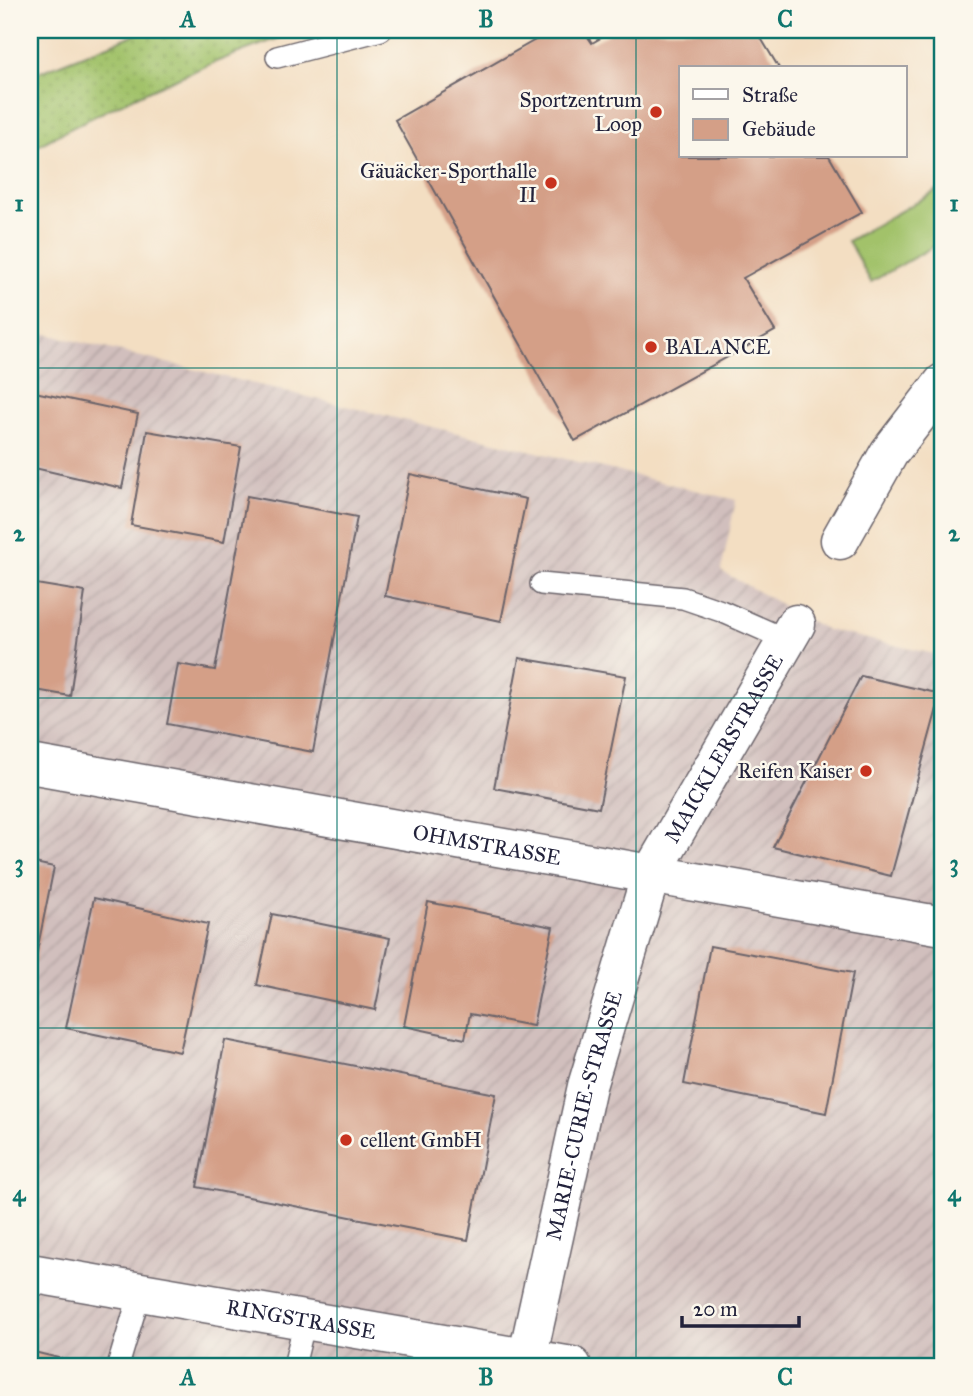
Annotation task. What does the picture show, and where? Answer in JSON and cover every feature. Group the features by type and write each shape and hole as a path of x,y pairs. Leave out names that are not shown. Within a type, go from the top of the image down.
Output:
{"street":[{"path":"840,540 889,453 943,383"},
{"name":"MAICKLERSTRASSE","path":"651,874 791,632"},
{"name":"OHMSTRASSE","path":"30,764 943,926"},
{"name":"MARIE-CURIE-STRASSE","path":"527,1359 587,1086 651,874"},
{"name":"RINGSTRASSE","path":"30,1273 572,1366"}],"lane":[{"path":"277,57 381,30"},
{"path":"541,584 683,598 791,632"},
{"path":"118,1366 140,1293"},
{"path":"294,1366 305,1321"}],"shaded area":[{"path":"30,330 736,500 721,571 827,630 943,656 943,1366 30,1366"}],"green space":[{"path":"146,30 302,30 163,84 30,150 30,76"},
{"path":"943,187 943,241 871,282 848,241"}],"building":[{"path":"553,30 583,30 592,43 615,30 756,30 778,66 679,66 679,158 830,158 862,212 743,278 775,331 575,441 395,120"},
{"path":"30,391 138,414 122,488 30,467"},
{"path":"147,431 241,447 224,542 131,525"},
{"path":"410,474 526,499 501,621 385,596"},
{"path":"247,496 357,517 313,752 167,724 178,664 215,670"},
{"path":"30,583 85,592 70,696 30,689"},
{"path":"519,658 626,676 599,808 494,788"},
{"name":"Reifen Kaiser","path":"861,676 941,694 891,876 773,847"},
{"path":"30,862 54,867 31,981 30,981"},
{"path":"94,898 208,924 180,1052 66,1028"},
{"path":"428,902 553,927 533,1026 470,1014 465,1039 404,1026"},
{"path":"272,914 390,938 375,1010 257,985"},
{"path":"710,946 853,973 826,1113 684,1084"},
{"name":"cellent GmbH","path":"225,1040 496,1094 468,1240 197,1187"},
{"path":"30,1351 87,1365 87,1366 30,1366"}],"place":[{"name":"Sportzentrum Loop","path":"656,112"},
{"name":"Gäuäcker-Sporthalle II","path":"551,183"},
{"name":"BALANCE","path":"651,347"},
{"name":"Reifen Kaiser","path":"866,771"},
{"name":"cellent GmbH","path":"346,1140"}]}
